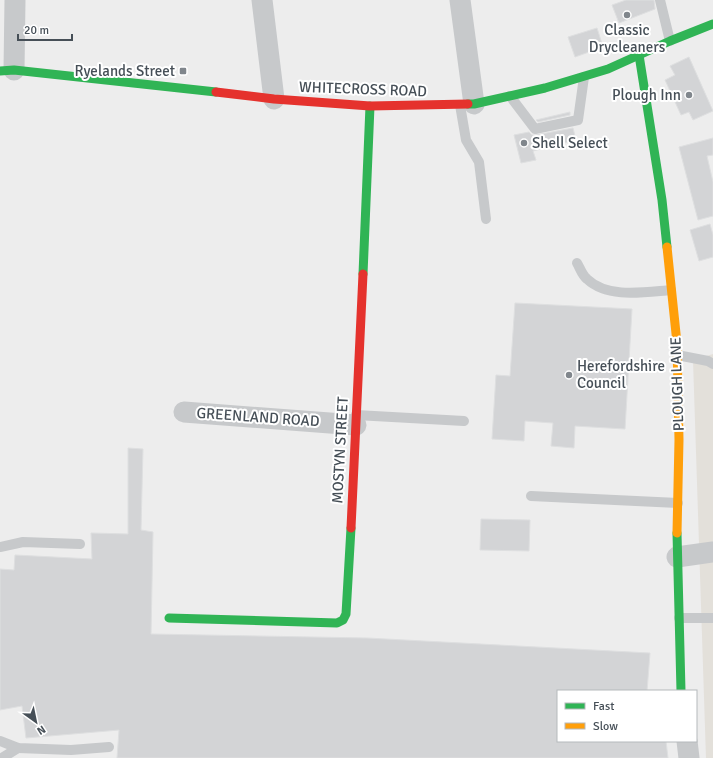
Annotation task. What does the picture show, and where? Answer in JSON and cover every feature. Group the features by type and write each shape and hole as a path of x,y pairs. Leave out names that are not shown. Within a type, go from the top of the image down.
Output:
{"main road":[{"name":"WHITECROSS ROAD","path":"7,70 274,99 370,106 467,105 545,88 584,77 713,24"},
{"name":"PLOUGH LANE","path":"639,55 662,200 677,343 679,440 677,557 681,690"},
{"name":"MOSTYN STREET","path":"169,618 337,623 343,620 346,614 370,106"}],"street":[{"path":"7,70 15,0"},
{"path":"262,0 274,99"},
{"path":"460,0 467,105"},
{"name":"GREENLAND ROAD","path":"184,412 356,420"},
{"path":"677,557 713,552"},
{"path":"687,742 689,758"}],"lane":[{"path":"660,0 670,41"},
{"path":"510,96 535,129 578,120 584,77"},
{"path":"467,105 466,140 479,162 486,219"},
{"path":"577,263 586,278 596,286 611,291 634,292 672,290"},
{"path":"677,355 708,361 713,364"},
{"path":"356,420 464,421"},
{"path":"531,496 678,503"},
{"path":"0,547 23,542 80,544"},
{"path":"679,618 713,618"},
{"path":"0,741 18,748 71,750 109,747"},
{"path":"2,758 18,748"}],"shaded area":[{"path":"713,354 713,758 706,758 693,360"}],"building":[{"name":"Classic Drycleaners","path":"626,0 654,0 655,9 619,23 612,5"},
{"path":"597,28 603,47 575,57 568,37"},
{"name":"Plough Inn","path":"689,57 713,111 693,120 689,112 681,115 665,80 675,75 670,66"},
{"path":"570,112 570,115 538,122 536,120"},
{"path":"573,128 576,140 533,151 536,160 521,163 514,135 529,132 532,135 536,135"},
{"path":"713,138 713,155 707,156 713,182 713,216 698,220 679,147"},
{"path":"710,224 713,235 713,257 699,261 690,230"},
{"name":"Herefordshire Council","path":"515,303 632,309 625,429 575,426 574,448 551,446 553,423 525,421 524,441 492,439 496,375 510,376"},
{"path":"128,448 143,449 141,530 153,532 151,634 367,638 650,653 647,690 557,690 557,742 666,742 668,758 117,758 119,730 26,738 22,706 0,710 0,569 14,570 15,555 92,559 91,533 128,534"},
{"path":"481,519 530,520 529,551 480,550"}],"traffic: fast":[{"path":"468,104 474,104 545,88 608,69 670,41 713,24"},
{"path":"639,55 662,200 667,247"},
{"path":"0,71 14,70 216,92"},
{"path":"363,274 370,106"},
{"path":"169,618 337,623 343,620 346,614 351,528"},
{"path":"677,533 681,690"}],"traffic: slow":[{"path":"667,247 677,343 679,440 677,533"}],"traffic: jam":[{"path":"216,92 274,99 370,106 468,104"},
{"path":"351,528 363,274"}],"place":[{"name":"Classic Drycleaners","path":"627,15"},
{"name":"Ryelands Street","path":"183,71"},
{"name":"Plough Inn","path":"689,95"},
{"name":"Shell Select","path":"524,143"},
{"name":"Herefordshire Council","path":"569,375"}]}
